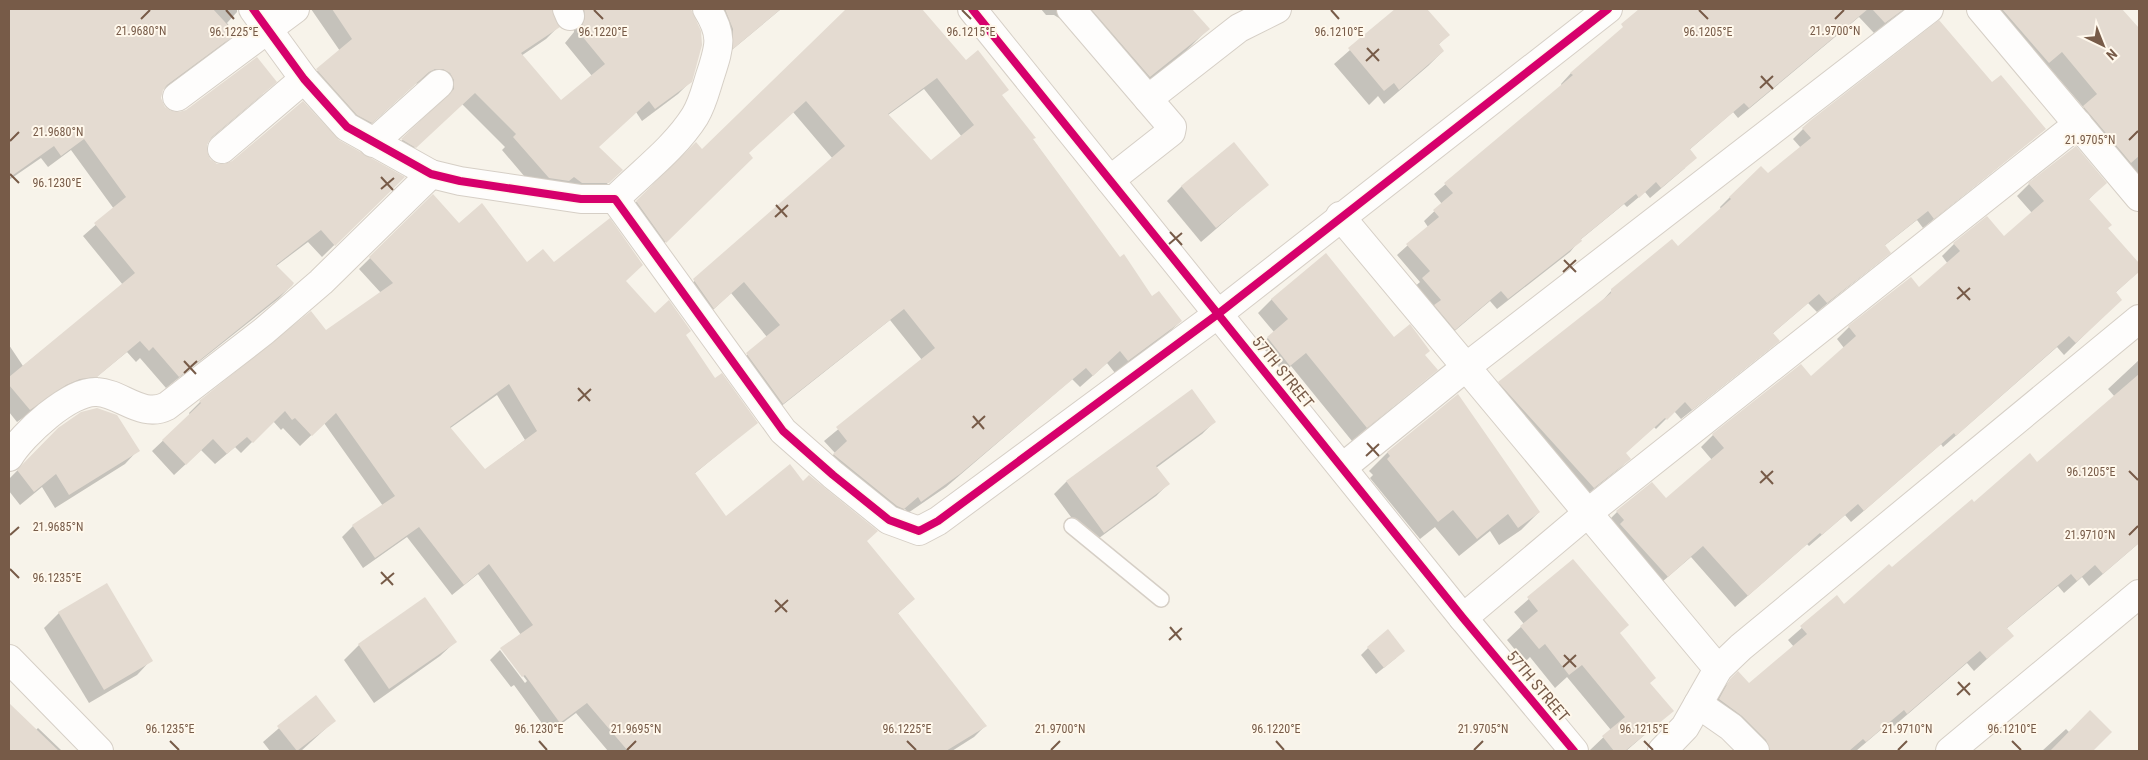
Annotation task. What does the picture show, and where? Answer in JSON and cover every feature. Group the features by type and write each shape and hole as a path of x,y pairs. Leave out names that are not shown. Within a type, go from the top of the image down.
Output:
{"street":[{"path":"177,97 259,19 295,9"},
{"path":"259,19 304,79 347,127 431,174 460,181 580,199 615,199 677,138 694,117 702,103 720,38 716,24 707,9"},
{"name":"57TH STREET","path":"972,9 1463,618 1574,751"},
{"path":"1071,9 1172,127 1171,132 1110,180"},
{"path":"1148,99 1239,28 1277,9"},
{"path":"615,199 783,431 833,475 889,520 919,531 938,521 1218,314 1340,216 1608,9"},
{"path":"1343,467 1466,367 1929,9"},
{"path":"1980,9 2139,196"},
{"path":"222,149 304,79"},
{"path":"373,143 440,84"},
{"path":"1463,618 1588,512 2078,124"},
{"path":"9,457 40,420 68,403 86,395 97,392 149,410 159,410 167,406 256,337 321,282 431,174"},
{"path":"1340,216 1718,670"},
{"path":"1662,751 1686,727 1718,670 1741,647 2139,319"},
{"path":"1950,751 2139,594"},
{"path":"9,659 99,751"},
{"path":"1698,704 1731,727 1755,751"}],"lane":[{"path":"1072,526 1160,598"}],"building":[{"path":"9,9 213,9 236,34 167,85 163,90 161,98 165,107 171,111 179,112 186,110 257,57 277,82 212,137 207,144 210,159 217,164 232,161 303,101 339,140 405,177 335,246 321,230 276,265 294,283 292,286 179,377 153,347 149,351 140,341 97,377 80,379 66,385 30,410 9,385 9,377 135,273 94,223 126,197 84,139 61,156 54,146 9,178"},
{"path":"332,9 552,9 560,27 521,53 561,100 605,64 577,30 582,26 585,18 584,9 691,9 701,31 702,45 692,82 655,109 649,101 599,147 623,170 609,183 582,183 574,177 569,181 549,178 513,137 516,134 475,93 416,148 401,139 454,89 454,80 450,73 443,69 435,69 429,72 372,123 357,115 316,69 352,39"},
{"path":"725,9 781,9 733,49 733,29"},
{"path":"846,9 922,9 966,60 978,50 1009,90 1002,95 1036,138 1033,139 1120,257 1124,254 1152,296 1159,291 1182,321 1128,361 1120,351 1093,376 1086,368 960,474 921,502 918,497 904,509 897,506 833,454 847,441 836,427 935,348 904,309 783,404 746,353 780,325 744,282 714,309 693,279 845,146 806,101 749,153 753,158 666,243 636,201 696,142 702,149","holes":["937,78 974,125 931,160 888,114"]},
{"path":"1091,9 1192,9 1210,29 1150,77"},
{"path":"1395,9 1427,9 1450,35 1439,44 1444,51 1399,90 1394,83 1384,91 1348,48"},
{"path":"1639,9 1868,9 1749,108 1744,103 1690,149 1697,158 1661,188 1656,182 1639,198 1636,194 1581,239 1582,241 1508,299 1501,291 1455,330 1434,305 1441,300 1422,278 1430,271 1406,244 1439,217 1433,210 1453,193 1444,183 1573,75 1570,73 1623,27 1621,24"},
{"path":"1872,9 1904,9 1885,23"},
{"path":"2002,9 2122,9 2139,28 2139,156 2131,163 2083,106 2097,94 2062,52 2049,63"},
{"path":"1939,20 1992,82 2001,75 2046,129 1934,219 1928,211 1885,245 1891,253 1827,303 1819,294 1773,333 1780,341 1692,410 1685,402 1667,420 1665,418 1626,453 1631,459 1594,488 1498,382 1611,293 1611,289 1672,239 1678,246 1731,199 1729,197 1761,166 1768,173 1811,138 1802,128"},
{"path":"1234,142 1269,185 1216,228 1181,186"},
{"path":"2076,146 2107,183 2089,199 2112,225 2108,228 2139,263 2139,272 2116,292 2122,300 2076,343 2069,336 1956,436 1954,433 1864,511 1858,504 1822,535 1820,533 1748,596 1703,546 1668,577 1620,524 1624,520 1616,511 1652,482 1666,498 1724,448 1712,434 1801,364 1811,376 1856,336 1848,326 1911,277 1919,287 1960,251 1953,243 1987,216 2004,236 2044,201 2028,183"},
{"path":"433,194 459,223 482,203 527,262 543,249 554,262 610,218 643,265 626,281 655,313 669,300 691,331 686,335 715,378 722,373 758,423 695,473 726,516 790,464 803,481 809,475 878,531 867,541 915,599 898,613 987,726 946,751 628,751 587,703 560,723 525,675 522,677 500,648 533,625 489,564 464,585 419,527 375,558 352,525 395,496 336,413 312,436 295,418 292,420 285,411 253,443 247,437 227,454 213,439 186,465 162,440 201,403 199,401 311,311 326,330 393,283 369,257","holes":["509,384 537,431 485,469 450,427"]},
{"path":"1326,253 1394,337 1410,324 1430,351 1425,355 1438,370 1367,428 1306,353 1290,366 1267,337 1288,319 1271,299"},
{"path":"2139,374 2139,543 2103,574 2095,565 2077,581 2071,574 2007,628 2014,636 1987,659 1980,651 1907,714 1904,710 1866,742 1863,739 1849,751 1770,751 1766,740 1742,716 1719,699 1730,679 1738,671 1749,683 1807,634 1800,626 1837,595 1844,604 1889,564 1892,567 1972,499 1974,502 2030,453 2037,462"},
{"path":"1192,389 1216,422 1156,466 1170,484 1104,533 1066,481"},
{"path":"1458,394 1540,512 1518,528 1508,514 1477,539 1453,510 1438,522 1387,459 1390,456 1387,452"},
{"path":"97,408 117,415 140,451 69,495 56,474 34,492 17,470 58,428 81,412"},
{"path":"1573,559 1629,625 1620,633 1656,678 1650,683 1674,711 1625,751 1614,751 1602,736 1625,717 1582,665 1569,675 1545,644 1539,649 1520,626 1538,611 1527,597"},
{"path":"107,583 153,661 104,690 58,612"},
{"path":"425,597 457,642 389,689 358,644"},
{"path":"1388,629 1405,651 1384,668 1367,647"},
{"path":"316,695 336,721 297,751 277,726"},
{"path":"9,703 59,751 9,751"},
{"path":"2090,710 2112,732 2093,751 2050,751"}],"cycle path":[{"path":"253,9 304,79 347,127 431,174 460,181 581,199 615,199 783,431 833,475 889,520 919,531 938,521 1218,314 1608,9"},
{"path":"972,9 1463,618 1574,751"}]}
